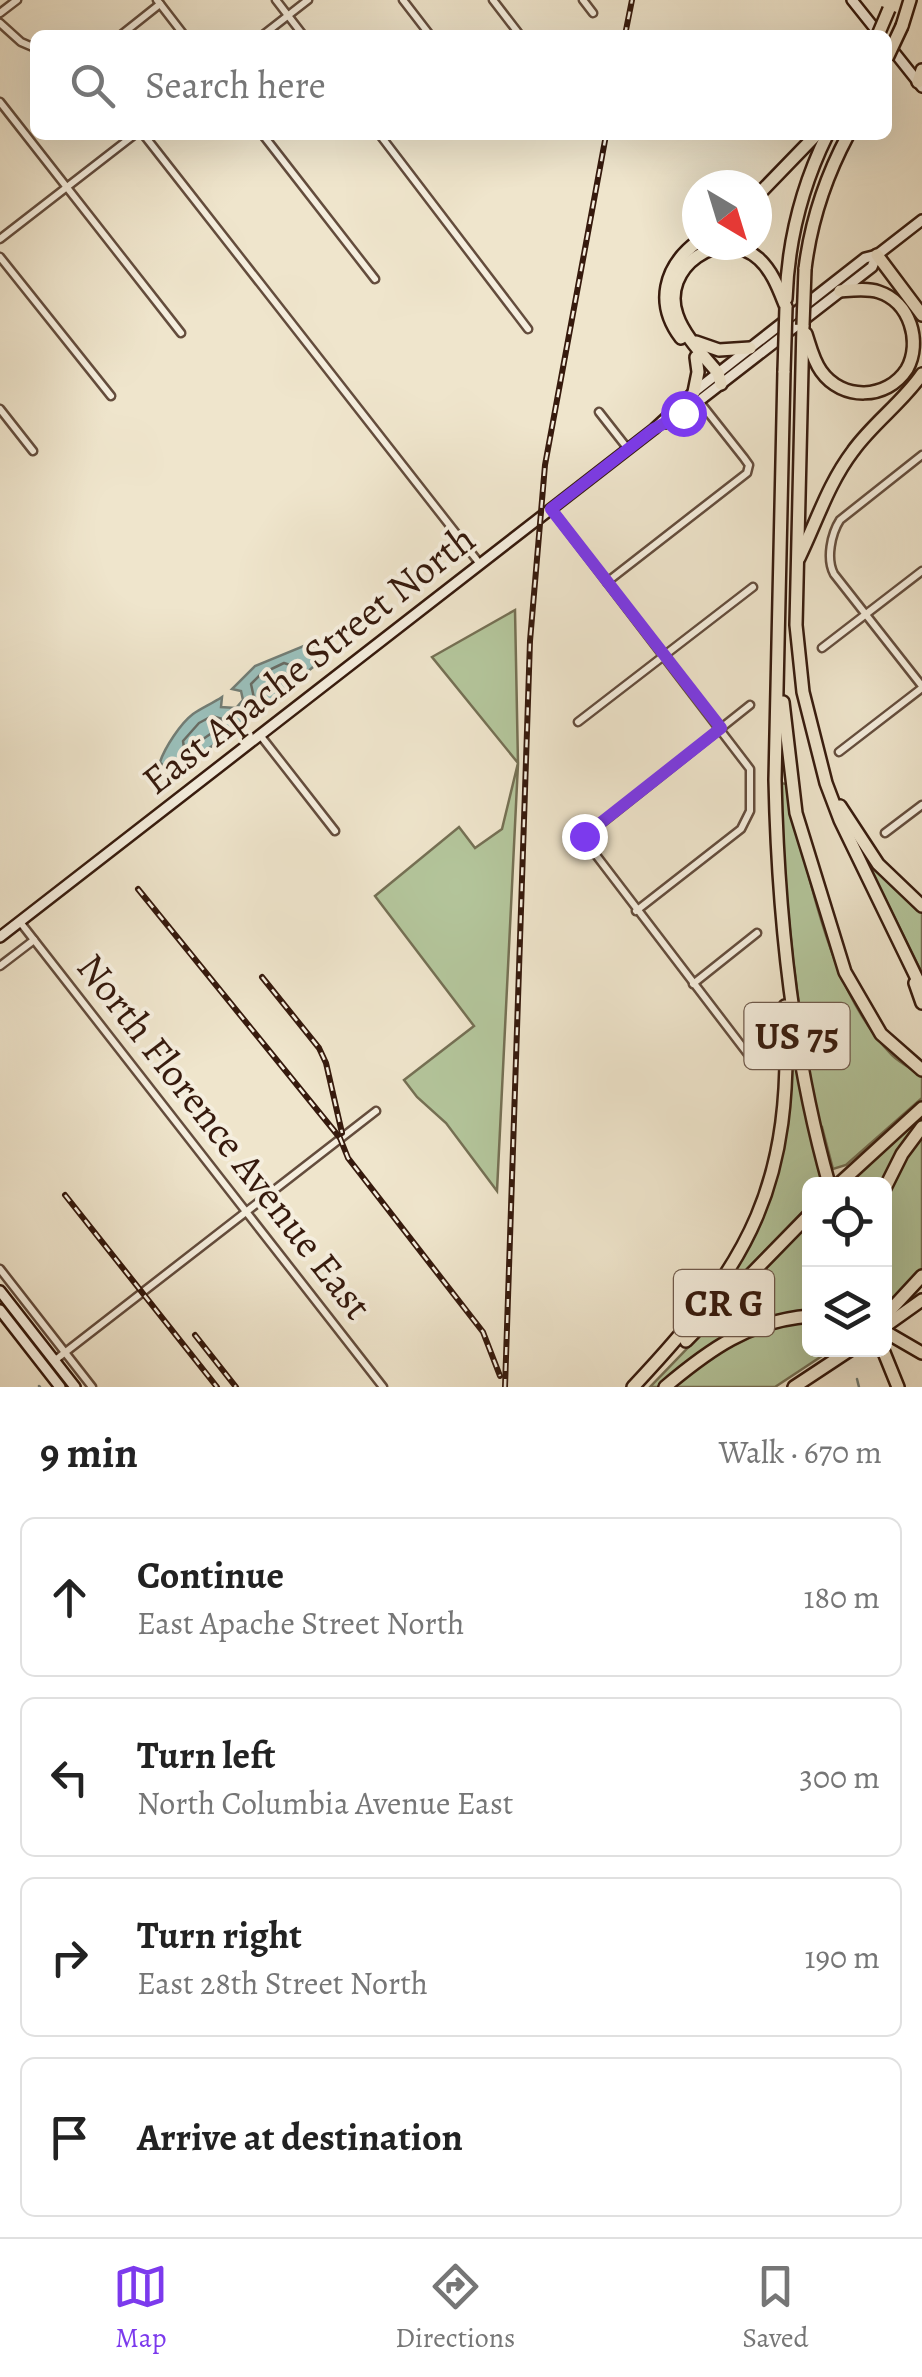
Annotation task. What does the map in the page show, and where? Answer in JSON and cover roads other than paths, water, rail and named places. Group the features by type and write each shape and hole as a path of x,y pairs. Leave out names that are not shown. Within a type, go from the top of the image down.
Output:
{"highway":[{"path":"892,47 910,0"},
{"path":"881,30 890,4"},
{"path":"772,183 812,140"},
{"name":"US 75","path":"825,140 800,201 782,286 786,306 775,780 780,897 796,1029 828,1177"},
{"path":"846,140 821,192 806,269 803,325 807,353 798,562 800,668 807,716 826,783 849,840 922,988"},
{"path":"717,378 679,322 674,296 682,270 698,255 721,247 746,251 762,262 782,286"},
{"path":"878,256 922,315"},
{"path":"682,258 675,265 665,294 671,324 717,378"},
{"path":"807,353 828,379 844,390 858,393 887,388 902,376 912,360 914,332 900,306 886,294 873,290 840,291"},
{"path":"692,340 719,350 750,348"},
{"path":"696,357 696,397"},
{"path":"798,562 841,468 860,441 922,374"},
{"path":"778,648 796,813 845,972 881,1034 922,1070"},
{"path":"826,783 878,864 922,906"},
{"path":"633,1387 696,1318 727,1276 756,1220 772,1174 788,1074 780,897"},
{"path":"901,946 922,1003"},
{"path":"845,1177 922,1108"},
{"path":"890,1177 922,1127"},
{"name":"CR G","path":"641,1387 802,1222"},
{"path":"892,1309 922,1276"},
{"path":"892,1323 922,1301"},
{"path":"665,1387 714,1347 742,1332 777,1320 802,1317"},
{"path":"892,1334 922,1352"},
{"name":"CR G","path":"794,1387 839,1357"},
{"path":"887,1357 898,1387"}],"main road":[{"path":"852,0 875,30"},
{"path":"892,48 921,80"},
{"name":"East Apache Street North","path":"717,378 872,267 878,256 922,220"},
{"name":"East Apache Street North","path":"0,937 696,397 750,348 866,258 878,256"},
{"path":"0,1291 50,1364 60,1387"},
{"path":"0,1310 75,1387"}],"street":[{"path":"0,13 17,0"},
{"path":"276,0 299,30"},
{"path":"270,30 308,0"},
{"path":"415,0 405,3 426,30"},
{"path":"493,0 516,30"},
{"path":"583,0 593,12"},
{"path":"127,30 159,2 180,30"},
{"path":"0,23 30,46"},
{"path":"0,102 181,333"},
{"path":"0,240 128,140"},
{"path":"148,140 480,564"},
{"path":"266,140 376,278"},
{"path":"384,140 528,329"},
{"path":"0,257 111,396"},
{"path":"607,582 739,481 748,470 744,458 696,397"},
{"path":"0,409 32,451"},
{"path":"599,412 628,449"},
{"path":"840,752 922,687 830,567 835,528 922,454"},
{"path":"551,509 750,769 750,812 746,823 636,910"},
{"path":"822,648 922,571"},
{"path":"578,722 753,588"},
{"path":"750,705 583,838 754,1062"},
{"path":"260,734 335,831"},
{"path":"885,833 922,804"},
{"name":"North Florence Avenue East","path":"20,922 383,1387"},
{"path":"693,984 757,933"},
{"path":"0,966 34,940"},
{"path":"50,1364 376,1111"},
{"path":"0,1269 92,1387"}],"water":[{"path":"306,645 316,648 319,662 256,715 178,770 166,769 160,762 174,736 193,714 222,697 221,707 236,708 243,700 241,691 232,689 255,666"}],"waterway":[{"path":"857,1379 859,1387"}],"railway":[{"path":"626,30 632,0"},
{"path":"505,1387 530,641 545,465 605,140"},
{"path":"138,889 340,1138 348,1158 483,1332 500,1376"},
{"path":"262,977 319,1048 342,1133"},
{"path":"65,1195 217,1387"},
{"path":"195,1335 236,1387"}]}
